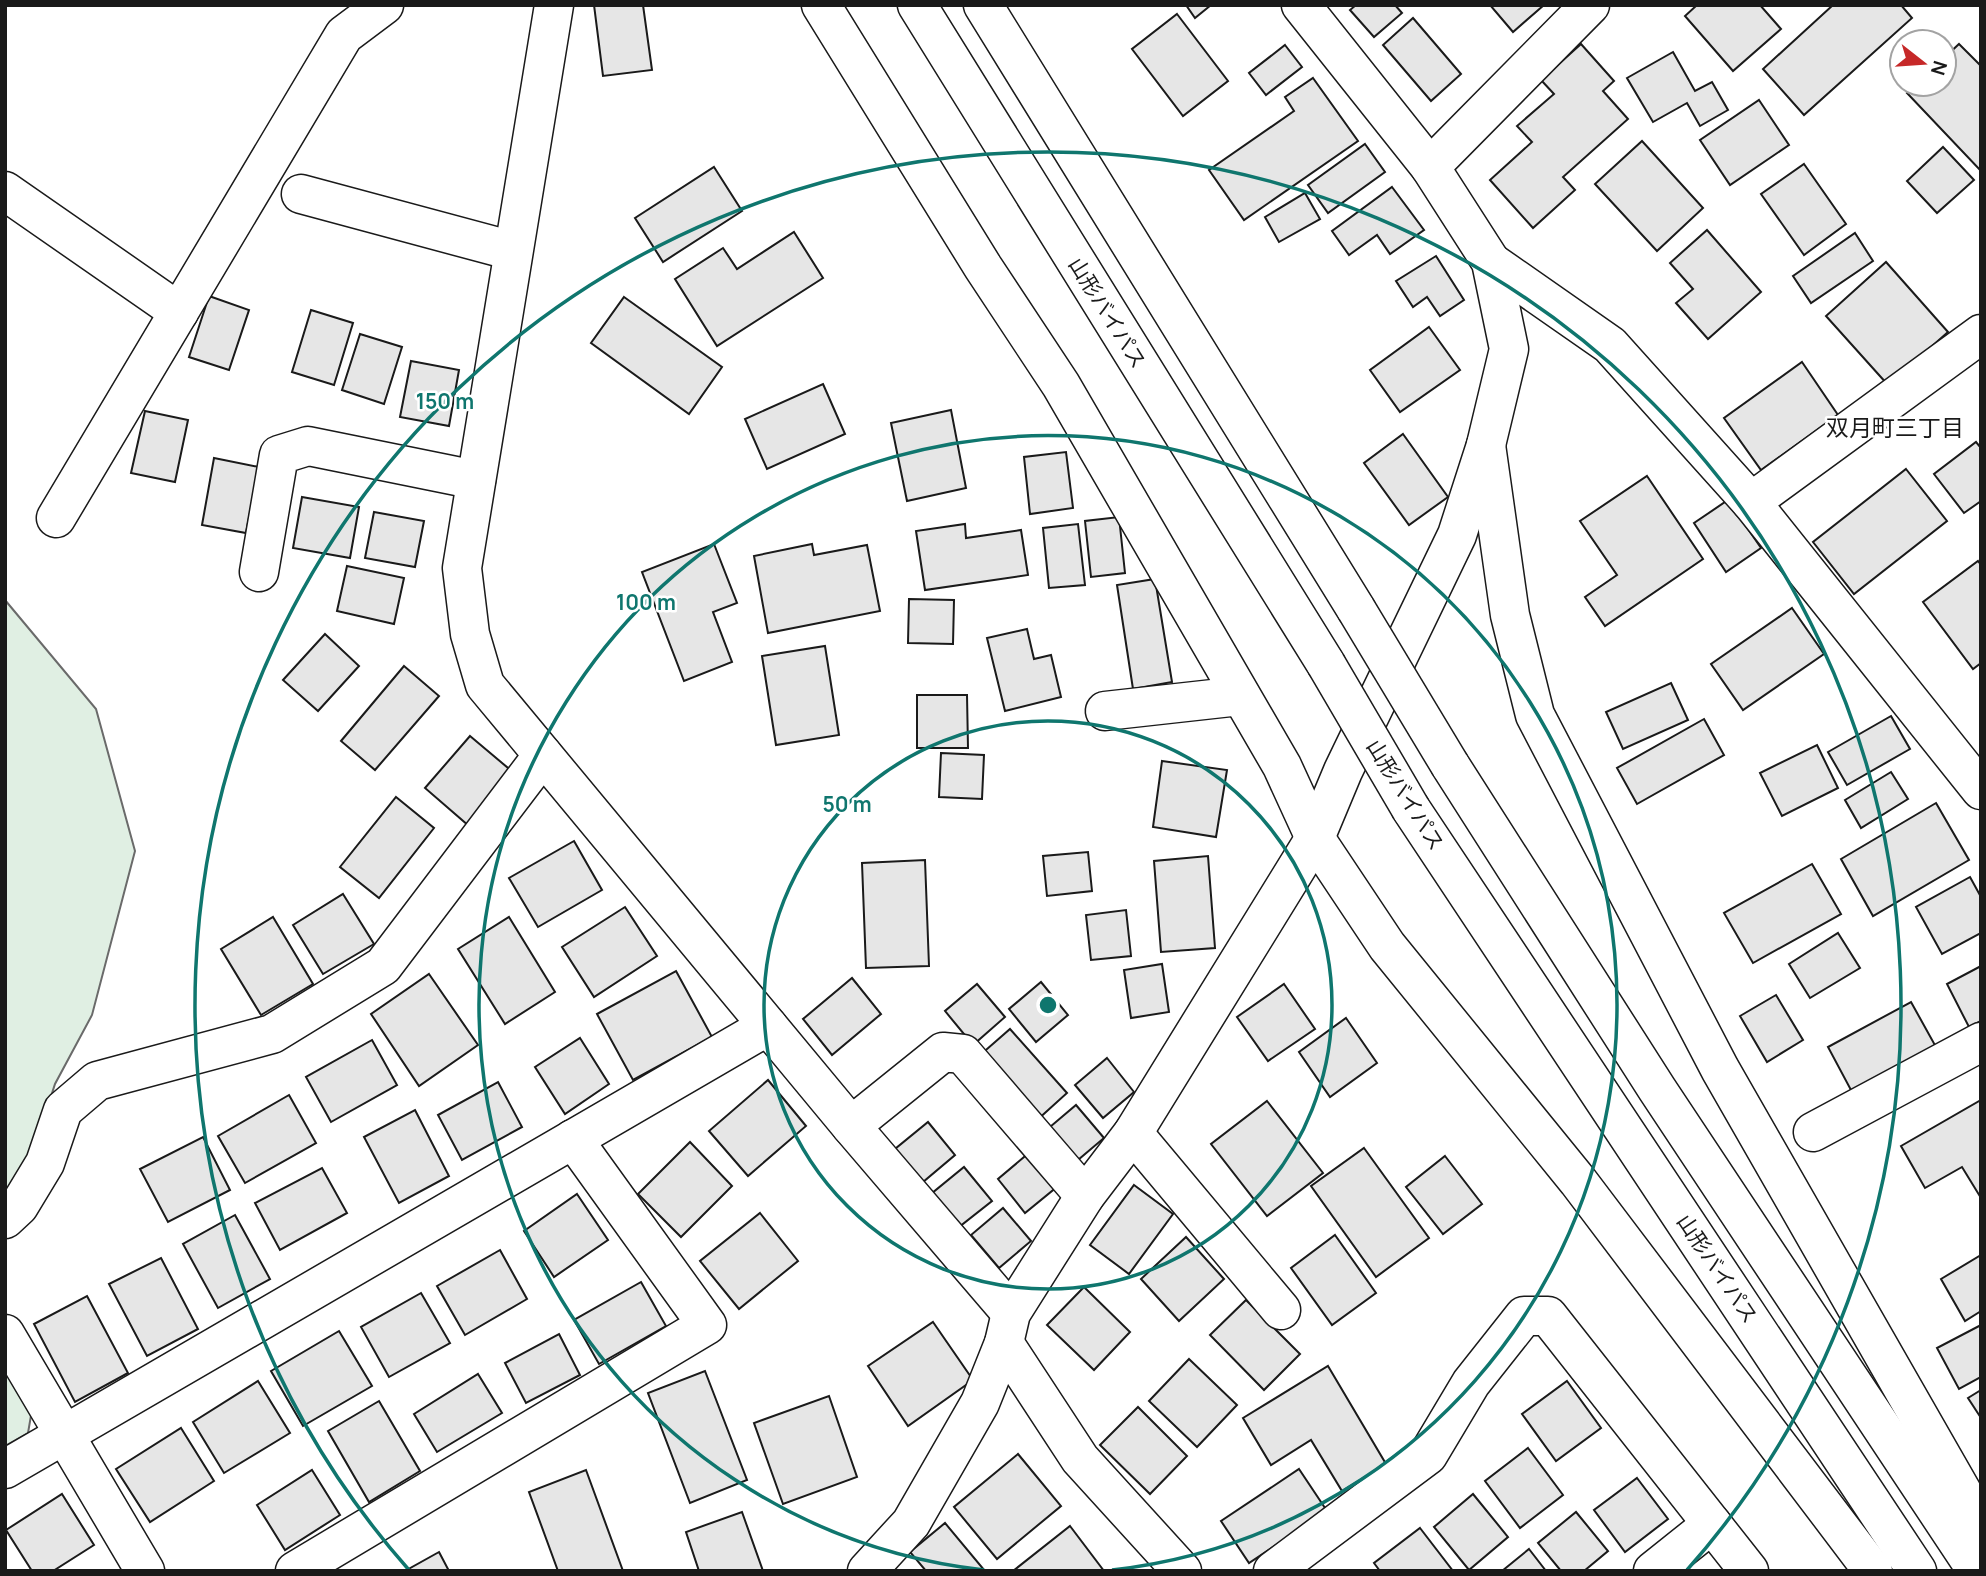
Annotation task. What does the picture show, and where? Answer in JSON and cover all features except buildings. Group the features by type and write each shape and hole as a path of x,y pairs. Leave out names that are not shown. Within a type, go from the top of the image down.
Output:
{"main road":[{"path":"56,518 344,36 384,5"},
{"path":"554,5 462,568 470,634 485,685 850,1126 1007,1328 1080,1459 1182,1571"},
{"path":"821,5 983,267 1061,385 1282,766 1315,838 1387,946 1578,1181 1873,1571"},
{"name":"山形バイパス","path":"917,5 1326,664 1411,809 1917,1571"},
{"path":"983,5 1450,765 1657,1089 1977,1571"},
{"path":"867,1571 911,1523 980,1403 1007,1328 1085,1196 1133,1133 1315,838 1343,771 1457,535 1486,446 1509,349 1491,262 1430,167 1301,5"},
{"path":"1430,167 1590,5"},
{"path":"5,191 179,312"},
{"path":"301,194 513,251"},
{"path":"1491,262 1610,345 1751,502 1981,790"},
{"path":"1751,502 1981,334"},
{"path":"259,572 279,455 308,446 476,480"},
{"path":"1486,446 1510,615 1535,715 1720,1069 1981,1525"},
{"path":"1105,711 1240,696"},
{"path":"5,1219 19,1206 45,1163 63,1110 97,1082 272,1034 383,966 543,755"},
{"path":"5,1469 768,1026"},
{"path":"1813,1132 1981,1042"},
{"path":"850,1126 943,1052 963,1054 1085,1196"},
{"path":"1133,1133 1281,1310"},
{"path":"295,1571 707,1325 573,1139"},
{"path":"1273,1571 1428,1455 1471,1383 1524,1316 1548,1316 1749,1571"},
{"path":"5,1334 67,1434 145,1571"},
{"path":"1653,1571 1712,1524"}],"green space":[{"path":"5,600 96,709 135,851 92,1015 55,1084 36,1143 5,1200"},
{"path":"5,1358 33,1404 28,1433 5,1446"}],"district":[{"name":"双月町三丁目","path":"1895,428"}]}
